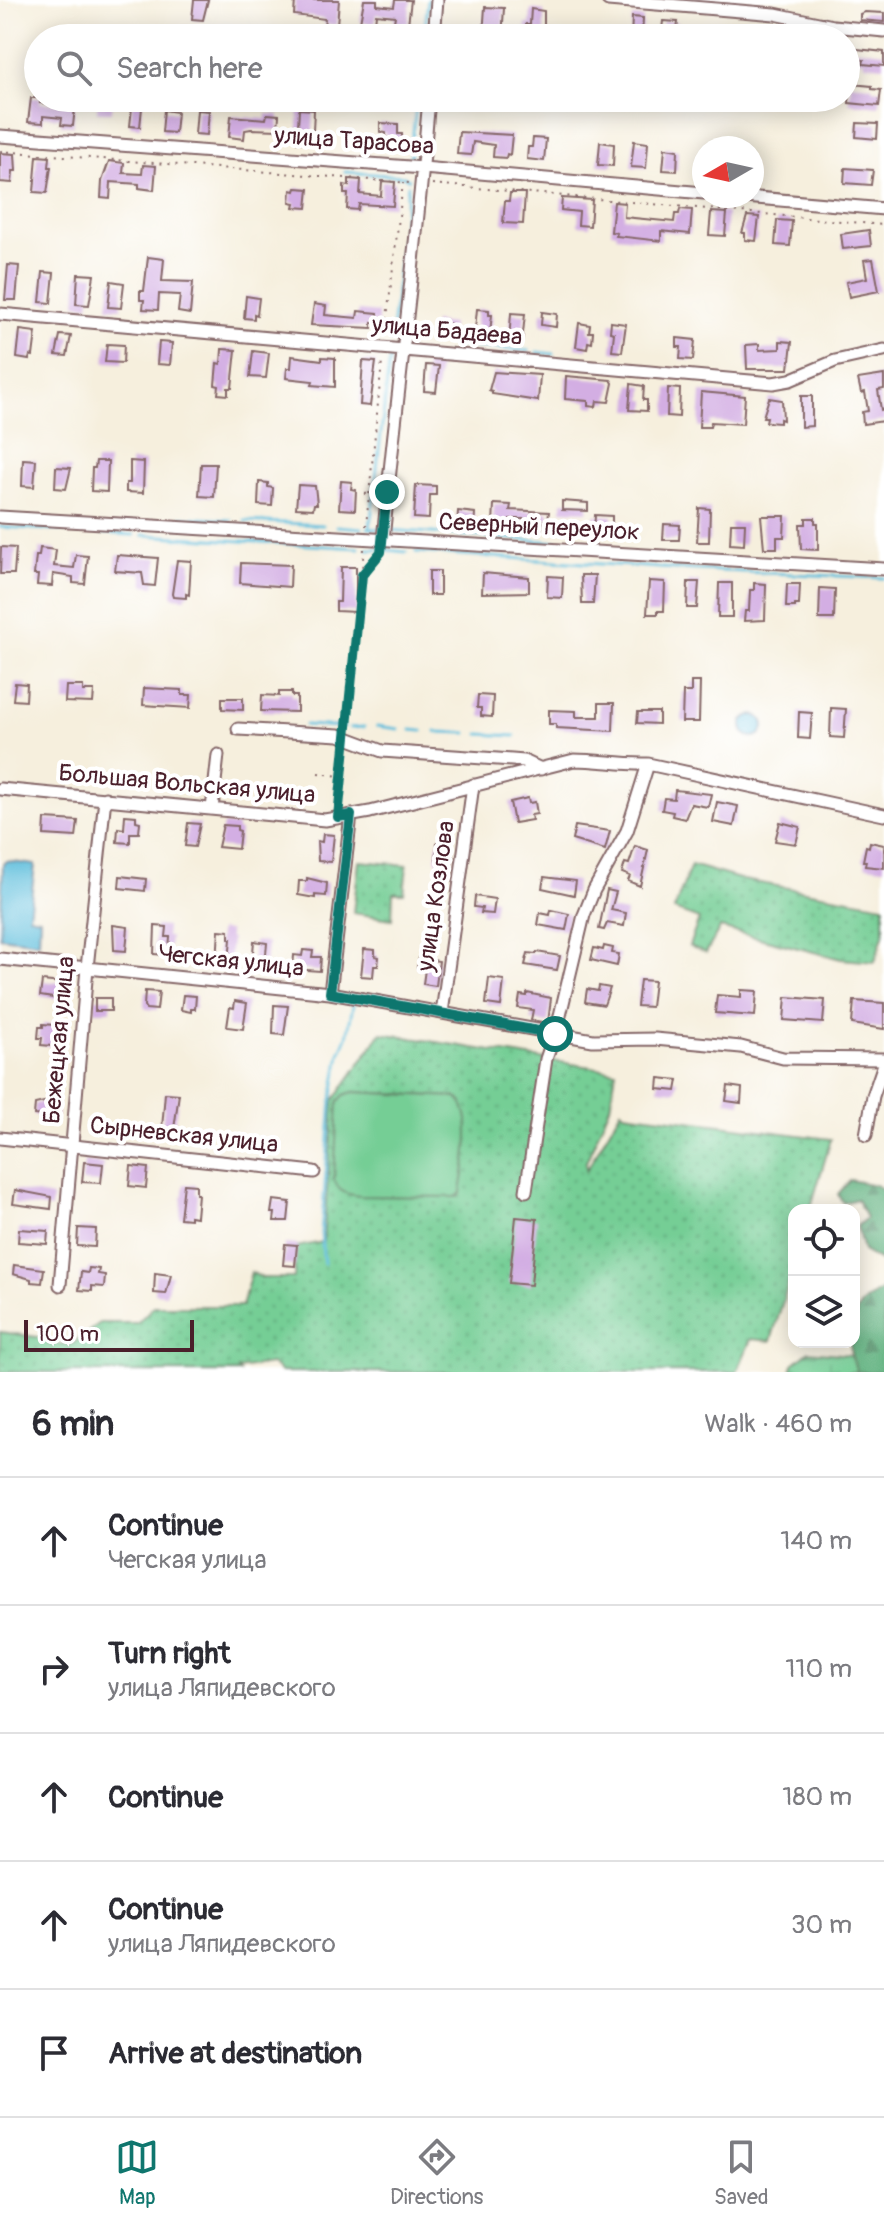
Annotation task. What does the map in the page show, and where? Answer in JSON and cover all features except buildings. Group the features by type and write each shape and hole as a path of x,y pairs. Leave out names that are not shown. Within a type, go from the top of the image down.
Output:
{"street":[{"path":"435,24 437,0"},
{"path":"608,0 775,14 823,24"},
{"path":"860,29 884,31"},
{"path":"383,540 428,112"},
{"name":"улица Тарасова","path":"0,136 692,192"},
{"path":"764,199 884,209"},
{"name":"улица Бадаева","path":"0,314 773,383 790,380 835,361 884,350"},
{"name":"Северный переулок","path":"0,517 177,525 884,569"},
{"path":"238,729 331,734 382,751 524,761 541,770"},
{"path":"212,809 218,755"},
{"name":"Большая Вольская улица","path":"0,789 309,819 344,816 574,760 648,764 884,815"},
{"path":"526,1191 544,1070 588,902 627,831 648,764"},
{"name":"улица Козлова","path":"442,1013 473,785"},
{"name":"Бежецкая улица","path":"60,1285 105,798"},
{"path":"330,993 344,816"},
{"name":"Чегская улица","path":"0,959 330,993 593,1040 655,1039 741,1047 783,1058 884,1062"},
{"path":"866,1135 873,1096 884,1062"},
{"name":"Сырневская улица","path":"0,1138 314,1172"}],"path":[{"path":"0,151 403,182 383,348 346,737 344,816"},
{"path":"422,183 884,225"},
{"path":"362,575 381,552 383,540"},
{"path":"318,773 343,776"}],"green space":[{"path":"359,861 407,865 404,893 393,893 392,919 353,913"},
{"path":"691,865 743,880 884,905 884,931 875,962 841,959 720,928 706,953 689,946 699,919 674,910"},
{"path":"381,1033 616,1071 610,1106 586,1162 586,1171 621,1110 624,1113 831,1139 812,1204 788,1204 788,1284 771,1341 751,1339 737,1372 281,1372 271,1364 238,1369 240,1372 0,1372 0,1332 44,1338 47,1344 72,1344 100,1323 137,1323 154,1306 242,1306 251,1272 262,1278 294,1278 296,1247 323,1242 334,1100","holes":["353,1092 455,1097 462,1102 344,1095"]},
{"path":"353,1092 455,1097 462,1104 468,1128 461,1193 456,1197 359,1196 340,1190 334,1179 338,1102 344,1095"},
{"path":"850,1180 876,1185 884,1191 884,1263 863,1251 860,1223 866,1218 857,1199 843,1203 838,1194"},
{"path":"884,1289 884,1372 857,1372 851,1355 850,1348 860,1348 860,1306"},
{"path":"809,1351 851,1355 857,1372 791,1372 793,1364"}],"water":[{"path":"749,715 757,715 764,726 757,737 749,737 742,730 742,722"},
{"path":"6,861 35,865 29,916 40,918 39,942 0,937 3,864"}],"waterway":[{"path":"425,24 428,0"},
{"path":"410,158 415,112"},
{"path":"345,172 404,176 409,179"},
{"path":"391,340 408,185"},
{"path":"452,345 529,351"},
{"path":"537,352 553,354"},
{"path":"370,528 390,356"},
{"path":"181,517 231,520"},
{"path":"245,521 323,525"},
{"path":"337,526 362,528"},
{"path":"0,527 134,535"},
{"path":"368,528 378,529"},
{"path":"389,530 557,542"},
{"path":"143,535 359,548"},
{"path":"368,549 379,549"},
{"path":"387,550 407,552"},
{"path":"416,552 676,569 884,578"},
{"path":"305,725 344,727"},
{"path":"377,726 399,729"},
{"path":"350,728 364,727"},
{"path":"411,730 423,731"},
{"path":"436,732 467,733"},
{"path":"480,734 515,736"},
{"path":"757,793 769,796"},
{"path":"784,800 818,808"},
{"path":"324,1264 321,1233 332,1100 353,1005"}],"route":[{"path":"387,492 381,552 362,575 338,817 351,815 330,993 555,1034"}]}
